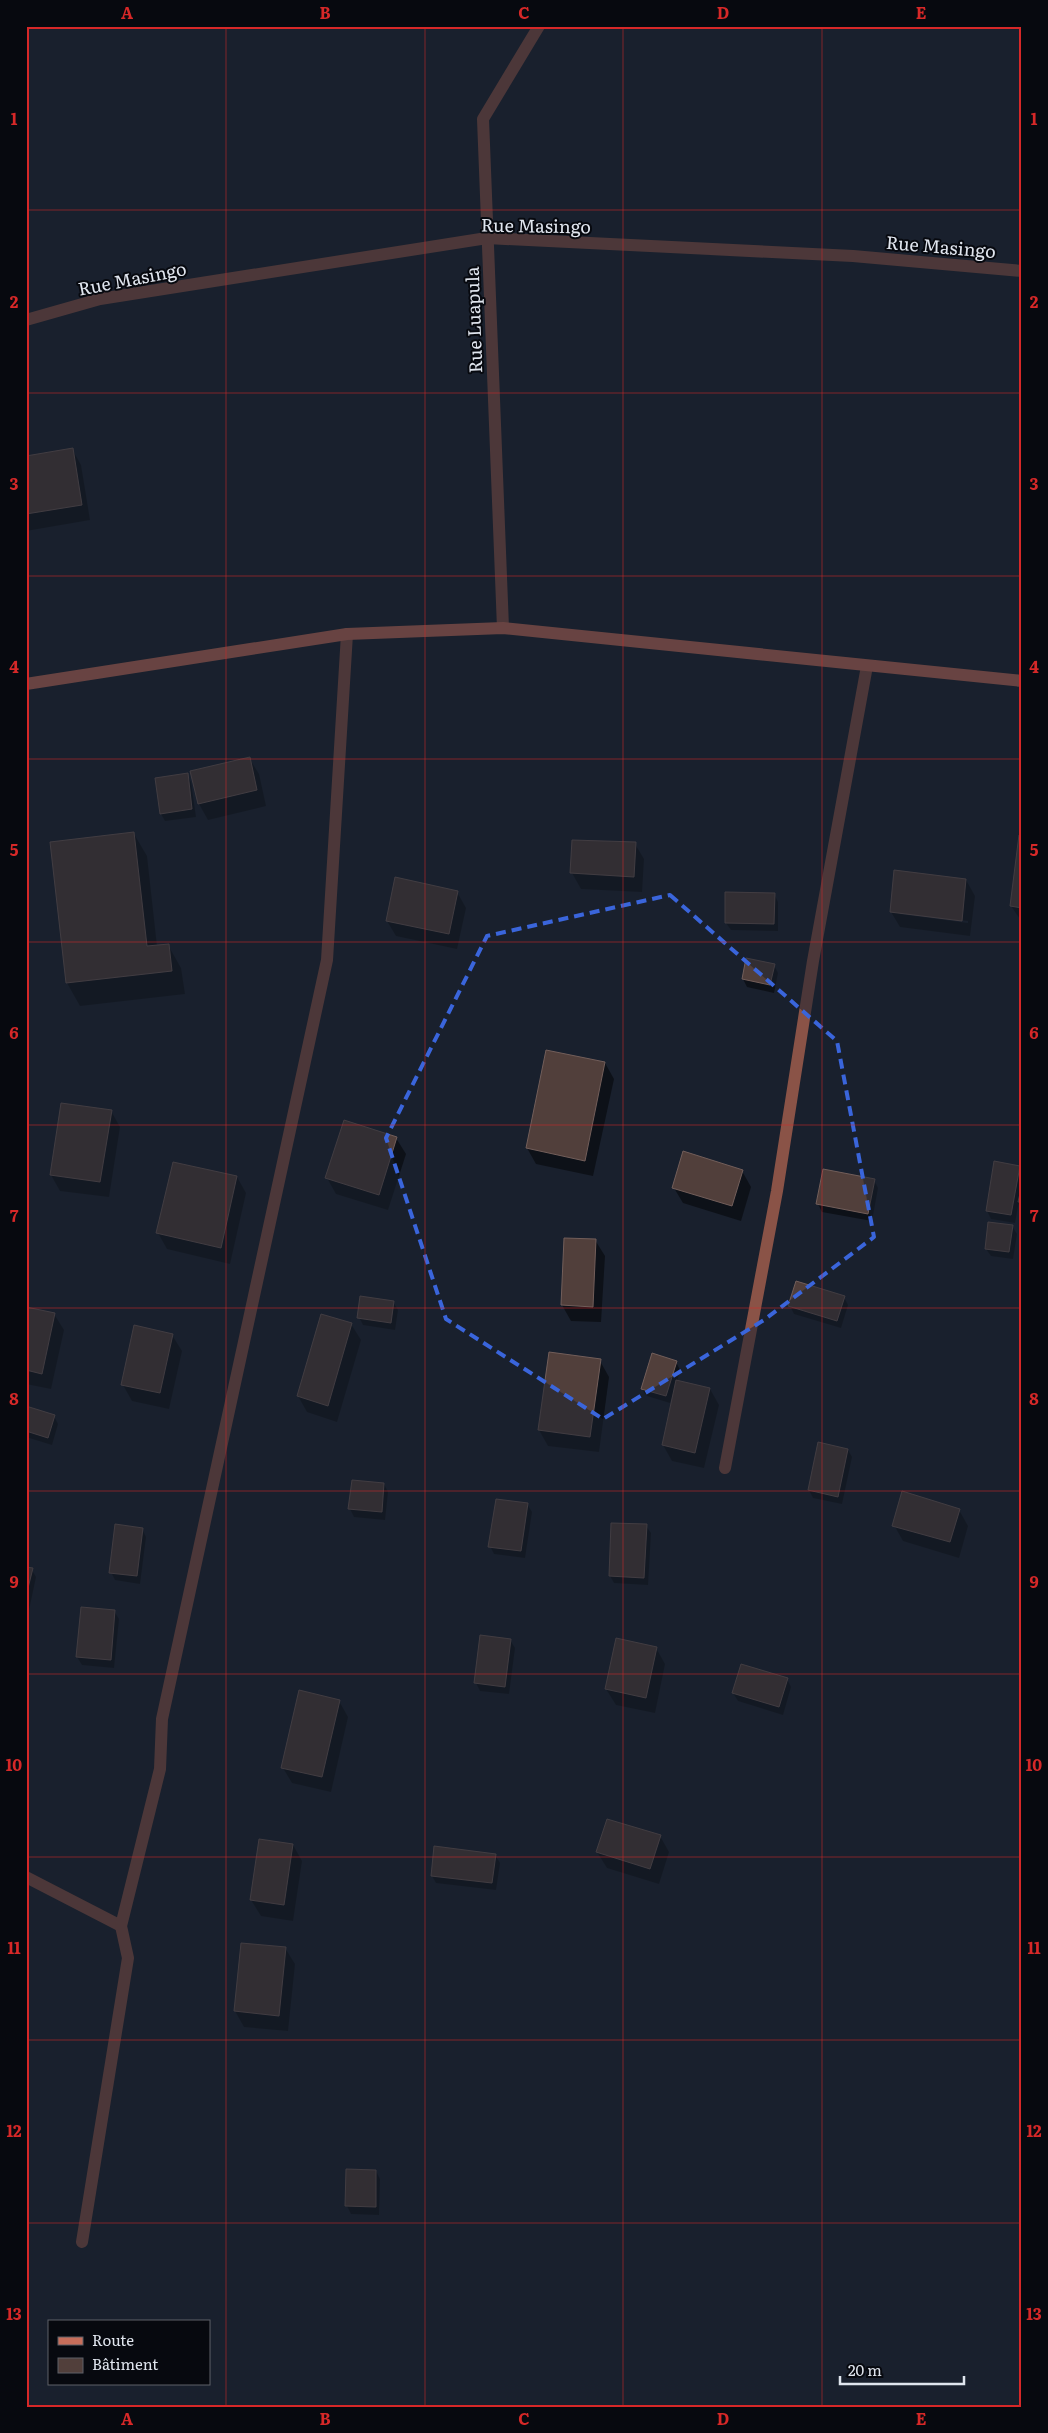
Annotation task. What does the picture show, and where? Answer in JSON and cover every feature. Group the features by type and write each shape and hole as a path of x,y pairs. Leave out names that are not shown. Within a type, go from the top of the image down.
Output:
{"main road":[{"path":"26,684 347,634 502,628 1022,681"}],"street":[{"name":"Rue Luapula","path":"502,628 483,119 539,26"},
{"name":"Rue Masingo","path":"26,320 100,298 487,238 852,256 1022,271"},
{"path":"82,2242 128,1958 122,1926 160,1769 162,1720 327,960 347,634"},
{"path":"725,1468 777,1191 813,961 866,666"},
{"path":"26,1877 122,1926"}],"highlighted area":[{"path":"670,895 837,1041 874,1237 764,1320 603,1419 446,1319 386,1138 487,936"}],"building":[{"path":"73,448 82,505 26,514 26,456"},
{"path":"250,757 257,790 198,804 190,771"},
{"path":"188,773 192,809 160,814 155,778"},
{"path":"134,832 147,946 169,944 172,971 66,983 50,842"},
{"path":"1019,835 1022,835 1022,908 1010,906"},
{"path":"572,840 636,842 634,877 570,873"},
{"path":"894,870 966,879 962,921 890,912"},
{"path":"395,877 458,891 449,934 386,921"},
{"path":"725,892 775,893 774,924 725,923"},
{"path":"746,958 775,964 770,985 742,979"},
{"path":"546,1050 605,1062 585,1161 526,1148"},
{"path":"61,1103 112,1110 100,1182 50,1175"},
{"path":"344,1120 397,1137 379,1195 325,1178"},
{"path":"683,1151 743,1170 732,1206 672,1188"},
{"path":"994,1161 1020,1166 1011,1215 986,1211"},
{"path":"173,1162 237,1176 221,1248 156,1233"},
{"path":"823,1169 875,1179 868,1214 816,1204"},
{"path":"1022,1185 1022,1202 1018,1202"},
{"path":"988,1222 1013,1225 1009,1252 985,1249"},
{"path":"564,1238 596,1239 593,1307 561,1305"},
{"path":"796,1281 845,1296 837,1321 788,1306"},
{"path":"360,1296 394,1301 391,1323 357,1318"},
{"path":"26,1307 55,1313 42,1374 26,1370"},
{"path":"321,1314 352,1323 328,1406 297,1396"},
{"path":"134,1325 173,1334 160,1393 121,1385"},
{"path":"549,1352 601,1359 590,1437 538,1430"},
{"path":"652,1353 677,1361 666,1396 641,1389"},
{"path":"676,1380 710,1388 695,1453 662,1445"},
{"path":"26,1406 55,1415 48,1438 26,1431"},
{"path":"818,1442 848,1449 838,1497 808,1490"},
{"path":"352,1480 384,1483 382,1512 348,1509"},
{"path":"902,1491 960,1509 950,1542 892,1526"},
{"path":"496,1499 528,1503 521,1551 488,1547"},
{"path":"611,1523 647,1524 644,1578 609,1576"},
{"path":"115,1524 143,1528 137,1576 109,1573"},
{"path":"26,1567 33,1568 26,1596"},
{"path":"81,1607 115,1610 111,1660 76,1657"},
{"path":"480,1635 511,1639 505,1687 474,1683"},
{"path":"616,1638 657,1647 646,1698 605,1689"},
{"path":"741,1664 788,1678 779,1707 732,1693"},
{"path":"299,1690 340,1700 322,1777 281,1768"},
{"path":"607,1819 661,1835 650,1869 596,1852"},
{"path":"259,1839 293,1844 284,1905 250,1900"},
{"path":"434,1846 496,1854 492,1883 431,1876"},
{"path":"241,1943 286,1947 279,2016 234,2011"},
{"path":"346,2169 376,2170 376,2207 345,2206"}]}
